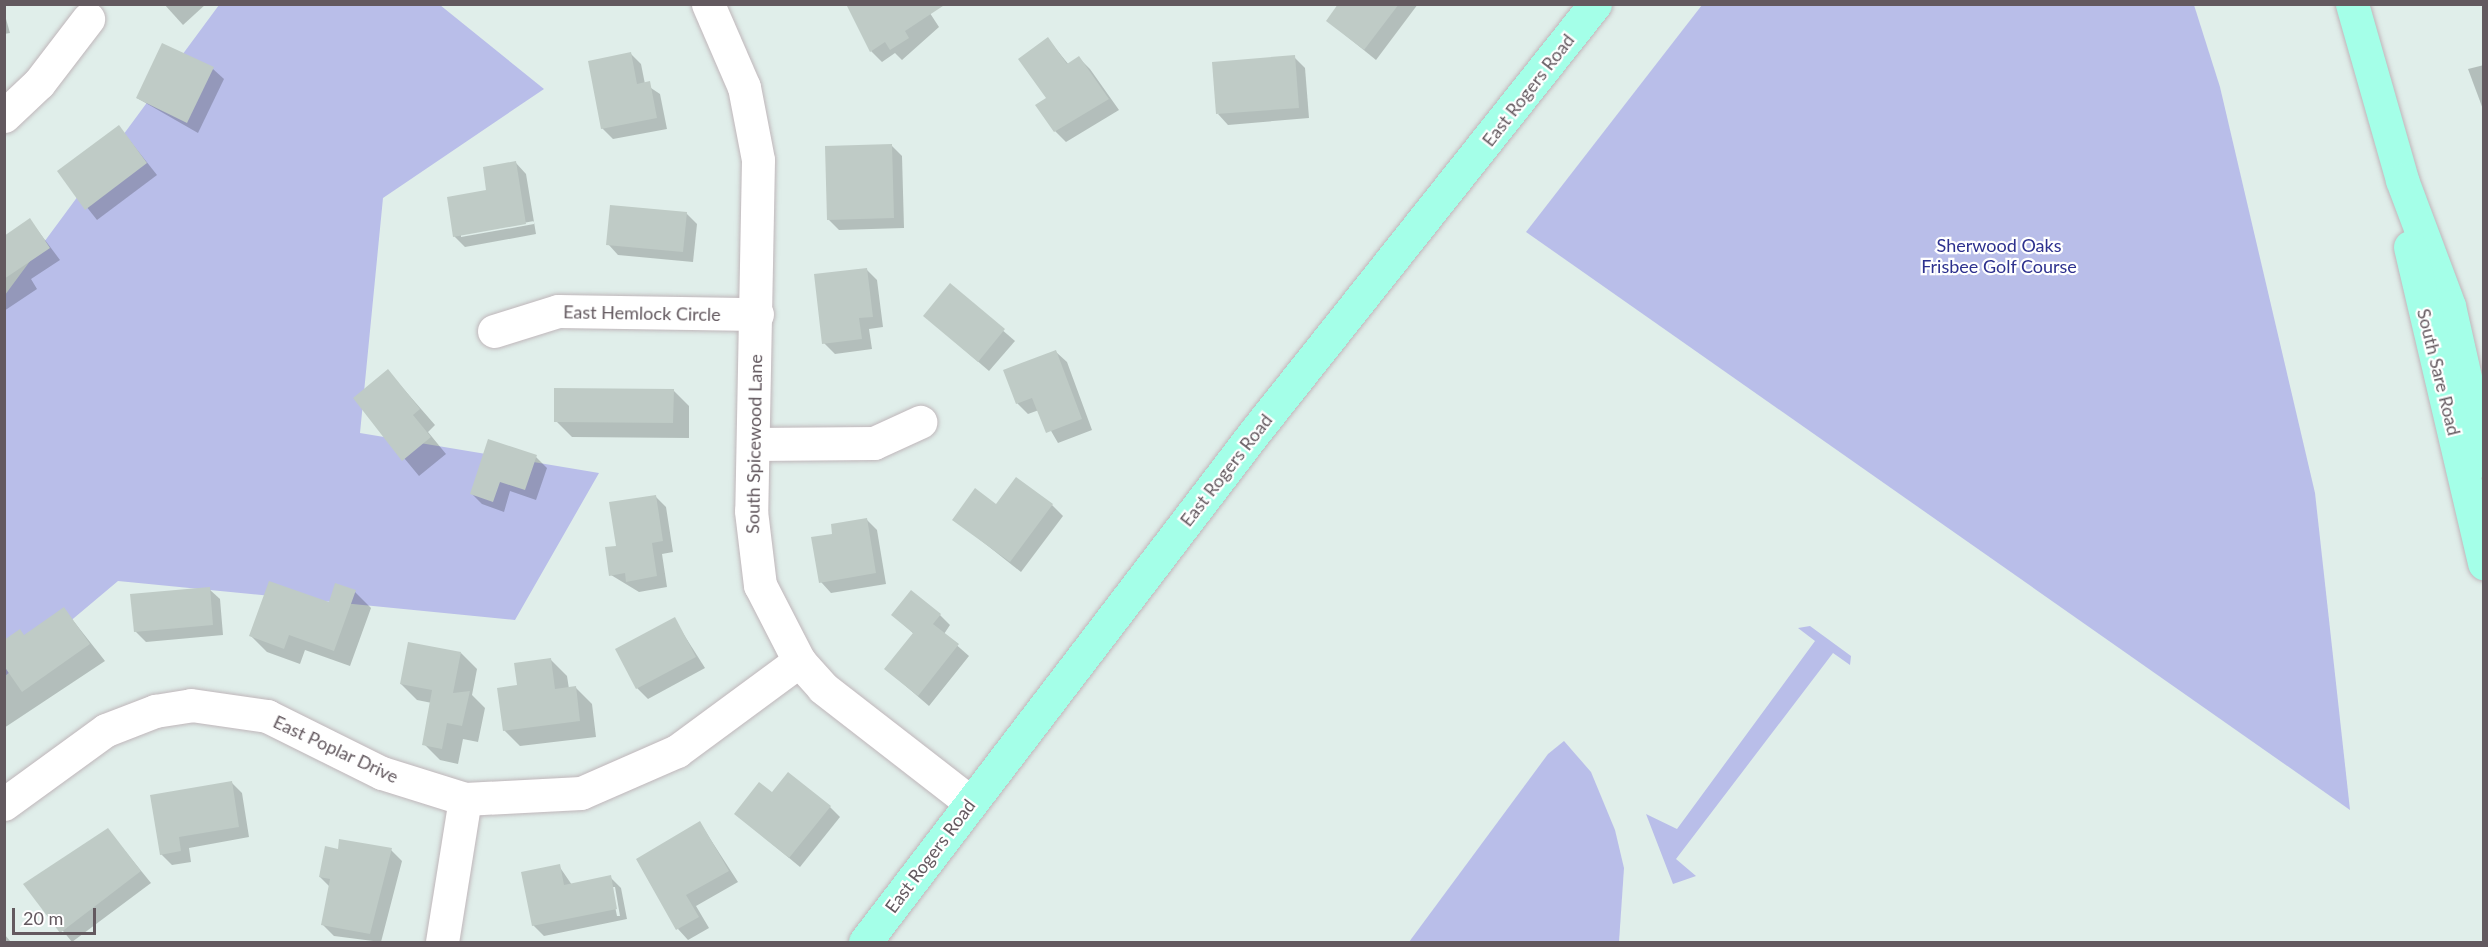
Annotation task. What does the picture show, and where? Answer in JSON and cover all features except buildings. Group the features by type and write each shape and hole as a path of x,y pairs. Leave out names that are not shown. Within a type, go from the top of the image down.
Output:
{"main road":[{"name":"East Rogers Road","path":"865,942 970,802 1595,4"},
{"name":"South Sare Road","path":"2352,4 2402,180 2449,306 2484,461"},
{"name":"South Sare Road","path":"2402,180 2414,274 2483,555"}],"street":[{"name":"South Spicewood Lane","path":"708,4 735,61 753,124 757,314 753,444 756,569 770,610 799,661 852,714 970,802"},
{"path":"4,116 39,83 88,19"},
{"name":"East Hemlock Circle","path":"494,331 558,311 757,314"},
{"path":"753,444 874,443 920,422"},
{"name":"East Poplar Drive","path":"4,804 106,730 155,711 191,705 267,716 382,773 465,798 546,798 615,782 677,751 799,661"},
{"path":"442,942 465,798"}],"green space":[{"path":"219,5 440,5 544,89 383,198 360,433 599,473 515,620 118,581 5,676 5,295"},
{"name":"Sherwood Oaks Frisbee Golf Course","path":"1702,5 2194,5 2220,87 2315,493 2350,810 1526,232"},
{"path":"1810,626 1851,656 1850,665 1833,653 1676,859 1696,876 1673,884 1646,814 1677,829 1815,641 1798,628"},
{"path":"1564,741 1591,772 1615,830 1624,868 1619,942 1409,942 1548,754"}]}
